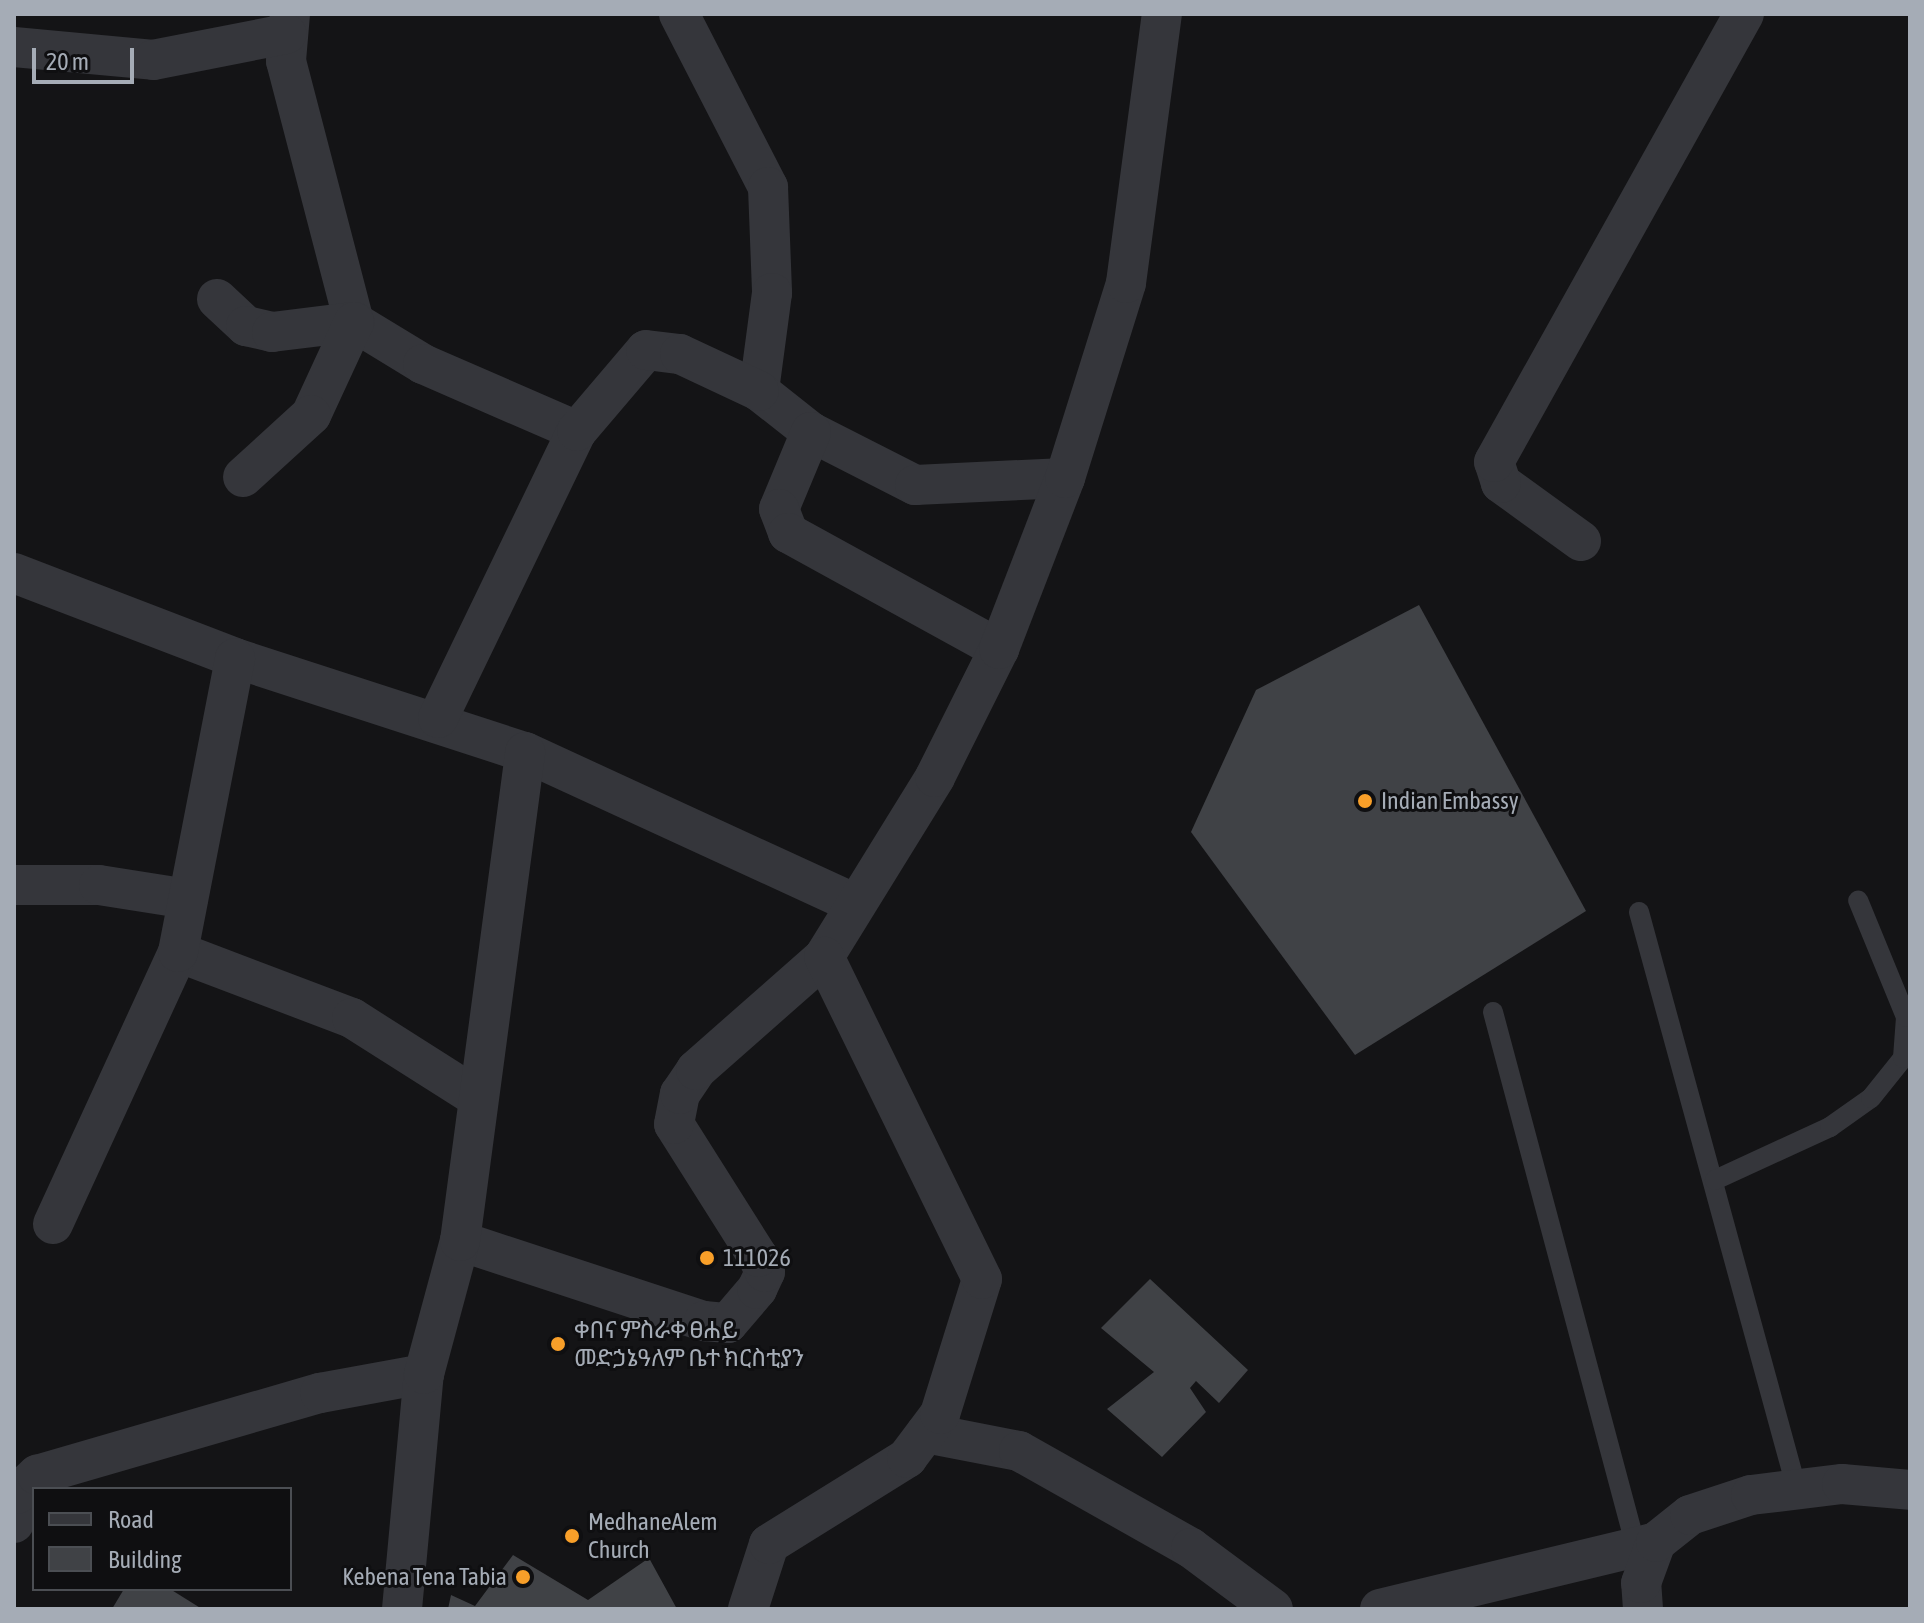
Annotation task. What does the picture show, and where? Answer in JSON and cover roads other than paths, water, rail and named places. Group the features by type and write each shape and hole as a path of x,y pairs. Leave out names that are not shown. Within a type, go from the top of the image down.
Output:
{"street":[{"path":"679,14 768,187 772,293 759,391"},
{"path":"460,1241 728,1323 765,1272 674,1124 680,1094 696,1070 824,957 854,903 935,777 999,649 1065,478 1126,283 1162,14"},
{"path":"1581,541 1501,483 1494,462 1744,14"},
{"path":"14,47 153,60 288,24 320,208 354,322 311,415 243,477"},
{"path":"217,299 246,326 272,332 354,322 423,364 577,431"},
{"path":"438,718 577,431 646,350 680,354 759,391 811,432 915,485 1065,478"},
{"path":"811,432 779,509 788,533 999,649"},
{"path":"14,573 235,658 438,718 525,752 854,903"},
{"path":"53,1224 178,952 235,658"},
{"path":"402,1609 424,1374 460,1241 525,752"},
{"path":"14,885 99,885 188,899"},
{"path":"178,952 352,1018 478,1098"},
{"path":"748,1609 769,1544 907,1458 940,1414 982,1279 824,957"},
{"path":"14,1523 17,1494 37,1475 320,1393 424,1374"},
{"path":"926,1433 1019,1451 1191,1548 1273,1609"},
{"path":"1380,1609 1646,1545 1690,1515 1797,1490 1842,1484 1910,1490"},
{"path":"1643,1609 1641,1583 1646,1545"}],"lane":[{"path":"1715,1180 1830,1127 1871,1098 1903,1058 1906,1017 1858,900"},
{"path":"1639,912 1715,1180 1797,1490"},
{"path":"1493,1012 1646,1545"}],"place":[{"name":"Indian Embassy","path":"1365,801"},
{"name":"111026","path":"707,1258"},
{"name":"ቀበና ምስራቀ ፀሐይ መድኃኔዓለም ቤተ ክርስቲያን","path":"558,1344"},
{"name":"MedhaneAlem Church","path":"572,1536"},
{"name":"Kebena Tena Tabia","path":"523,1577"}]}
